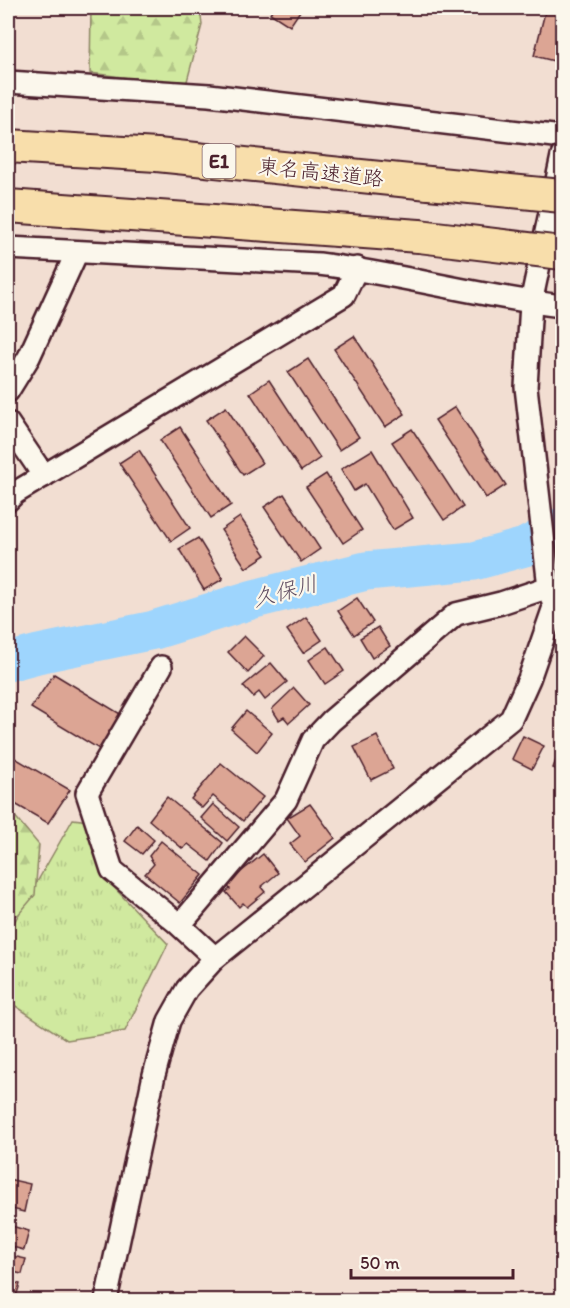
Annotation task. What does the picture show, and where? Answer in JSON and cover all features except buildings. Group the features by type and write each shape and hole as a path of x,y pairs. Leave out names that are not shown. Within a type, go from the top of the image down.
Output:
{"highway":[{"name":"東名高速道路","path":"8,146 158,155 562,196"},
{"path":"8,206 419,236 562,253"}],"street":[{"path":"8,82 208,95 562,137"},
{"path":"106,1300 152,1086 169,1021 187,989 215,958 511,719 529,679 554,607 549,587 526,387 531,303 562,156"},
{"path":"8,248 319,264 357,268 531,303 562,306"},
{"path":"8,391 29,357 77,252"},
{"path":"8,500 15,493 344,295 357,268"},
{"path":"8,423 44,476"},
{"path":"180,925 286,800 313,740 331,721 456,614 501,603 549,587"},
{"path":"161,667 87,793 112,870 180,925 215,958"}],"green space":[{"path":"91,8 200,8 202,25 186,85 90,73"},
{"path":"8,808 39,845 35,895 18,915 8,915"},
{"path":"73,819 89,821 101,874 168,944 125,1031 67,1040 8,1001 8,933"}],"waterway":[{"name":"久保川","path":"8,662 154,630 254,599 366,571 474,561 525,547 562,527"}]}
